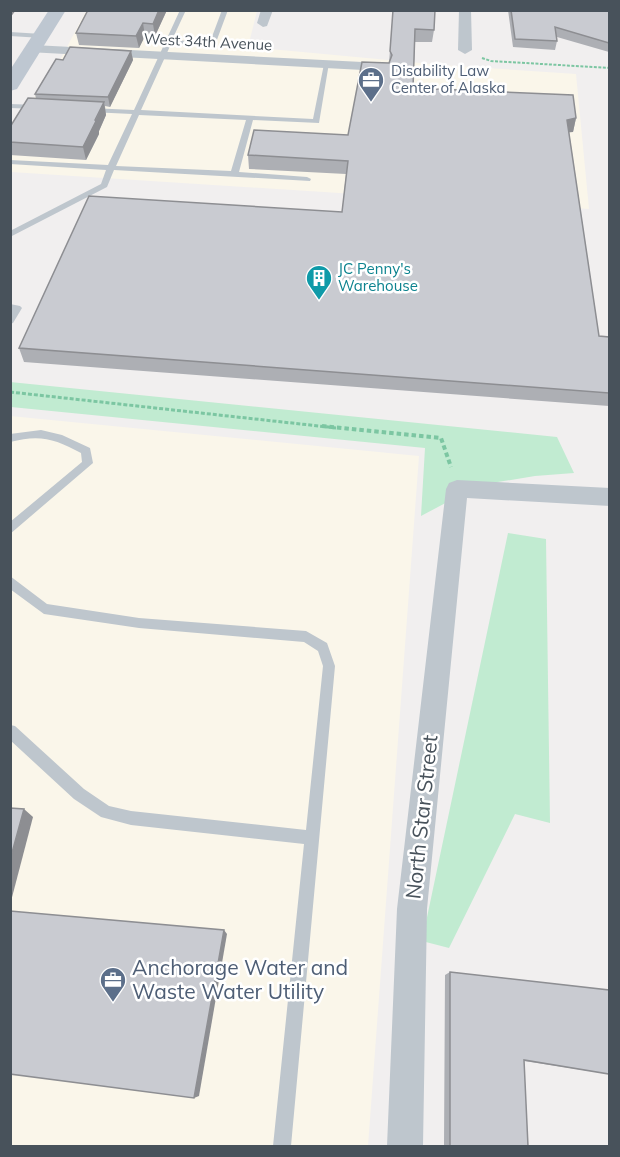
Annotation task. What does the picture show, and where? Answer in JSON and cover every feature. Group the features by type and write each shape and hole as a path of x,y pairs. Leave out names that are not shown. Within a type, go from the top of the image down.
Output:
{"main road":[{"path":"10,85 58,10"}],"street":[{"path":"465,10 465,51"},
{"name":"West 34th Avenue","path":"38,43 162,56 382,67"},
{"path":"457,489 609,497"},
{"name":"North Star Street","path":"405,1146 412,909 457,489"}],"lane":[{"path":"10,235 104,186 183,10"},
{"path":"168,42 213,44 225,10"},
{"path":"10,34 38,43"},
{"path":"78,109 316,121 327,64"},
{"path":"10,106 54,108"},
{"path":"234,174 250,118"},
{"path":"10,162 307,179"},
{"path":"10,307 17,308 10,321"},
{"path":"10,430 55,435 86,451 88,463 10,529"},
{"path":"10,438 28,432"},
{"path":"10,581 44,609 139,623 306,637 323,647 329,666 282,1146"},
{"path":"10,731 79,794 106,812 130,818 312,838"}],"path":[{"path":"465,51 491,61 609,68"},
{"path":"10,392 235,418 441,438 457,489"}],"shaded area":[{"path":"86,11 257,11 248,47 442,65 576,74 589,209 11,172 11,130 59,62"},
{"path":"10,416 419,456 368,1146 11,1146"}],"green space":[{"path":"10,382 557,437 574,473 535,476 461,488 470,490 421,516 425,448 11,407"},
{"path":"508,533 546,539 550,823 515,814 449,948 422,941"}],"building":[{"path":"88,10 159,10 153,24 143,23 136,36 76,33"},
{"name":"JC Penny's Warehouse","path":"393,10 435,10 434,30 415,29 413,88 573,95 576,118 567,120 599,336 609,337 609,393 19,348 89,196 342,212 348,161 248,155 254,130 348,135 362,62 389,63 392,55 390,51"},
{"path":"511,10 609,10 609,43 555,27 557,41 515,39"},
{"path":"70,47 131,51 108,97 35,94 56,59 63,60"},
{"path":"28,98 104,102 83,147 10,142 10,127"},
{"path":"10,808 24,809 10,860"},
{"name":"Anchorage Water and Waste Water Utility","path":"10,911 224,930 194,1098 10,1074"},
{"path":"450,972 609,990 609,1074 524,1060 528,1146 450,1146"}],"place":[{"name":"Disability Law Center of Alaska","path":"371,103"},
{"name":"JC Penny's Warehouse","path":"319,301"},
{"name":"Anchorage Water and Waste Water Utility","path":"113,1003"}]}
